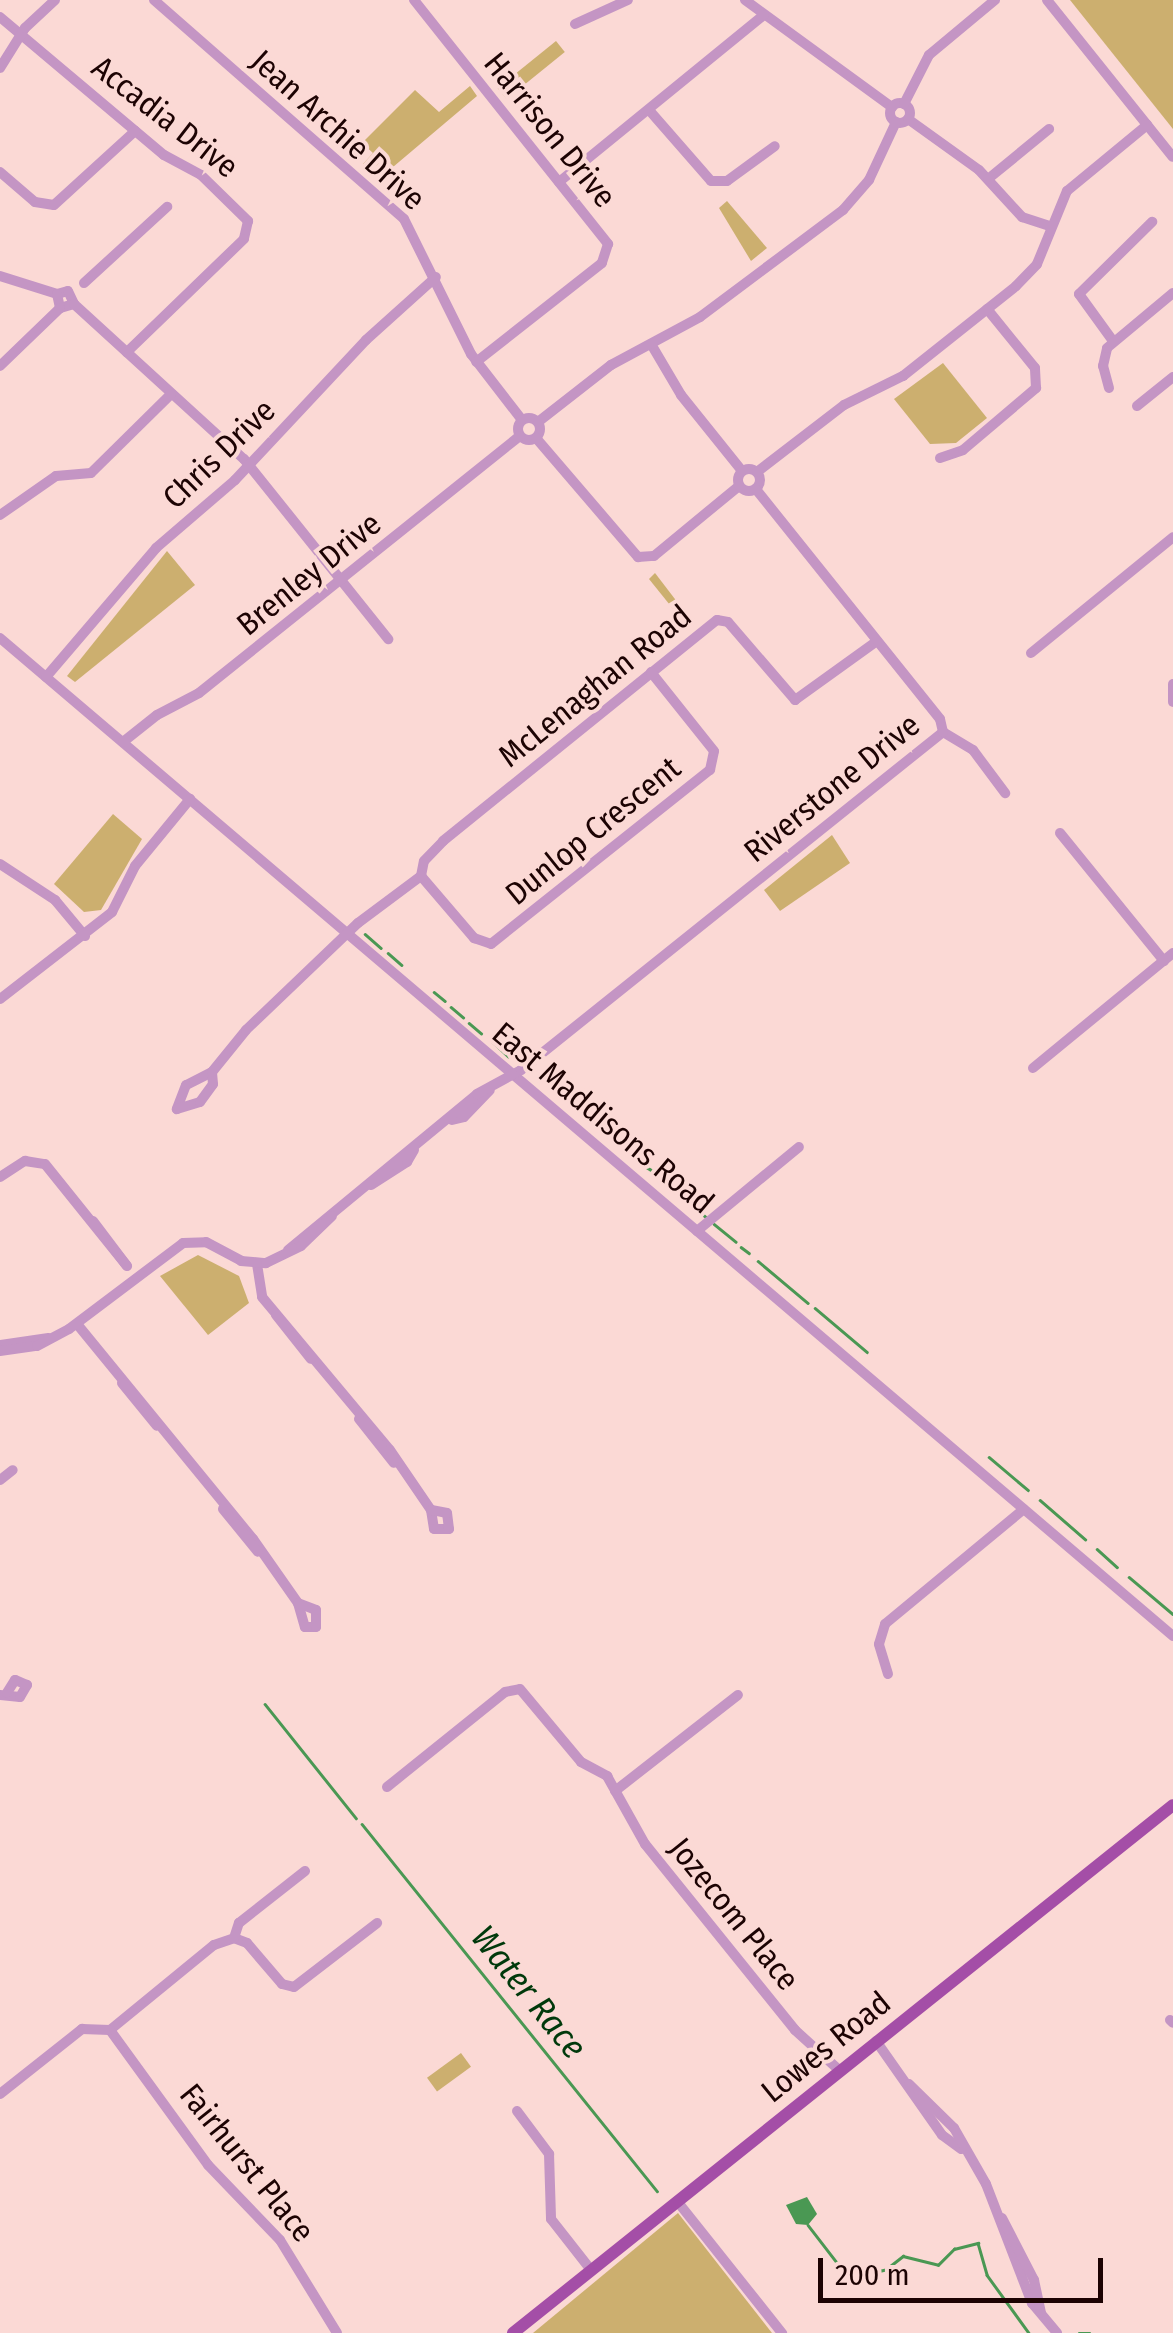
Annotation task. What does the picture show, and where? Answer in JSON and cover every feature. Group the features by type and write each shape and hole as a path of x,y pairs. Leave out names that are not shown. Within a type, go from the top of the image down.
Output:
{"main road":[{"name":"Lowes Road","path":"513,2333 1173,1805"}],"street":[{"path":"0,68 22,33 56,0"},
{"name":"Jean Archie Drive","path":"154,0 394,208 436,277 476,362 522,420"},
{"path":"575,24 628,0"},
{"path":"745,0 892,107 902,121 988,178 1022,217 1050,226"},
{"path":"536,438 538,422 600,372 700,317 853,201 902,121 904,104 930,55 995,0"},
{"path":"1048,0 1173,157"},
{"name":"Harrison Drive","path":"416,1 606,240 608,254 476,362"},
{"path":"560,182 764,15"},
{"name":"Accadia Drive","path":"0,17 135,131 242,211 248,233 128,352"},
{"path":"892,107 904,104"},
{"path":"650,110 711,181 728,181 775,146"},
{"path":"739,486 756,489 758,472 844,404 903,376 987,309 1037,264 1067,191 1147,125"},
{"path":"988,178 1050,128"},
{"path":"0,172 35,202 54,205 135,131"},
{"path":"84,283 167,208"},
{"path":"1112,341 1078,294 1152,222"},
{"path":"0,276 58,294 72,293 74,304 249,466 388,639"},
{"name":"Chris Drive","path":"46,676 156,548 249,466 436,277"},
{"path":"1109,388 1103,356 1112,341 1173,293"},
{"path":"58,294 60,308"},
{"path":"0,366 60,308 74,304"},
{"path":"940,458 968,447 1036,388 1035,368 987,309"},
{"path":"651,344 680,395 742,470 758,472"},
{"path":"1137,406 1173,376"},
{"path":"0,515 56,476 91,473 171,394"},
{"path":"538,422 522,420 520,436 536,438 638,558 654,556 739,486 742,470"},
{"name":"Brenley Drive","path":"123,742 157,714 199,694 520,436"},
{"name":"Riverstone Drive","path":"257,1264 288,1250 942,732 940,719 756,489"},
{"path":"1031,652 1173,537"},
{"name":"McLenaghan Road","path":"212,1072 243,1033 347,933 421,876 424,862 443,842 651,672 721,620 788,696 799,700 877,641"},
{"name":"East Maddisons Road","path":"0,638 1173,1636"},
{"name":"Dunlop Crescent","path":"421,876 475,940 493,943 710,770 715,752 651,672"},
{"path":"1173,684 1173,702"},
{"path":"942,732 973,750 1006,793"},
{"path":"0,999 112,912 138,862 190,799"},
{"path":"1033,1068 1168,957 1060,832"},
{"path":"0,864 55,900 85,936"},
{"path":"697,1231 798,1148"},
{"path":"0,1177 25,1161 46,1164 137,1277"},
{"path":"0,1348 49,1338 77,1324 137,1277 193,1241 257,1264 260,1293 359,1419 364,1433 395,1464 431,1510"},
{"path":"77,1324 298,1604"},
{"path":"0,1480 13,1470"},
{"path":"888,1674 880,1656 884,1624 1024,1508"},
{"name":"Jozecom Place","path":"387,1786 514,1688 581,1762 607,1776 645,1844 764,1992 840,2070"},
{"path":"615,1792 738,1695"},
{"path":"234,1938 240,1923 305,1871"},
{"path":"0,2094 82,2029 110,2030 214,1945 234,1938 247,1943 285,1986 294,1988 377,1922"},
{"name":"Fairhurst Place","path":"110,2030 208,2165 280,2240 337,2333"},
{"path":"876,2041 942,2135 963,2150 998,2213 1002,2238 1057,2333"},
{"path":"517,2111 549,2154 551,2220 591,2270"},
{"path":"677,2202 782,2333"}],"shaded area":[{"path":"1070,0 1173,0 1173,129"},
{"path":"556,41 565,52 507,99 498,88"},
{"path":"470,86 477,96 380,178 363,164 373,153 362,143 415,90 439,112"},
{"path":"727,201 767,248 751,261 719,208"},
{"path":"943,363 987,418 956,443 930,444 894,399"},
{"path":"167,551 195,585 75,682 67,676"},
{"path":"655,573 691,620 686,625 649,579"},
{"path":"113,814 142,839 101,910 84,912 54,884"},
{"path":"832,835 850,863 780,911 764,890"},
{"path":"198,1255 239,1276 249,1303 208,1335 160,1276"},
{"path":"461,2053 471,2067 437,2091 427,2078"},
{"path":"807,2197 817,2214 808,2225 796,2224 786,2205"},
{"path":"678,2213 772,2333 533,2333"}],"waterway":[{"name":"Water Race","path":"365,934 381,948"},
{"name":"Water Race","path":"388,953 402,965"},
{"name":"Water Race","path":"434,992 445,1001"},
{"name":"Water Race","path":"451,1007 463,1017"},
{"name":"Water Race","path":"469,1023 481,1033"},
{"name":"Water Race","path":"493,1042 508,1056"},
{"name":"Water Race","path":"632,1158 651,1170"},
{"name":"Water Race","path":"656,1174 706,1217"},
{"name":"Water Race","path":"714,1224 736,1242"},
{"name":"Water Race","path":"741,1247 749,1253"},
{"name":"Water Race","path":"758,1261 808,1303"},
{"name":"Water Race","path":"815,1308 867,1352"},
{"name":"Water Race","path":"989,1457 1028,1490"},
{"name":"Water Race","path":"1040,1500 1085,1539"},
{"name":"Water Race","path":"1097,1549 1117,1567"},
{"name":"Water Race","path":"1129,1577 1173,1614"},
{"name":"Water Race","path":"265,1704 356,1818"},
{"name":"Water Race","path":"362,1824 657,2191"},
{"name":"Water Race","path":"808,2225 849,2278 885,2270 903,2256 938,2265 954,2249 978,2243 987,2275 1029,2333"},
{"name":"Water Race","path":"1079,2333 1090,2333"}]}
